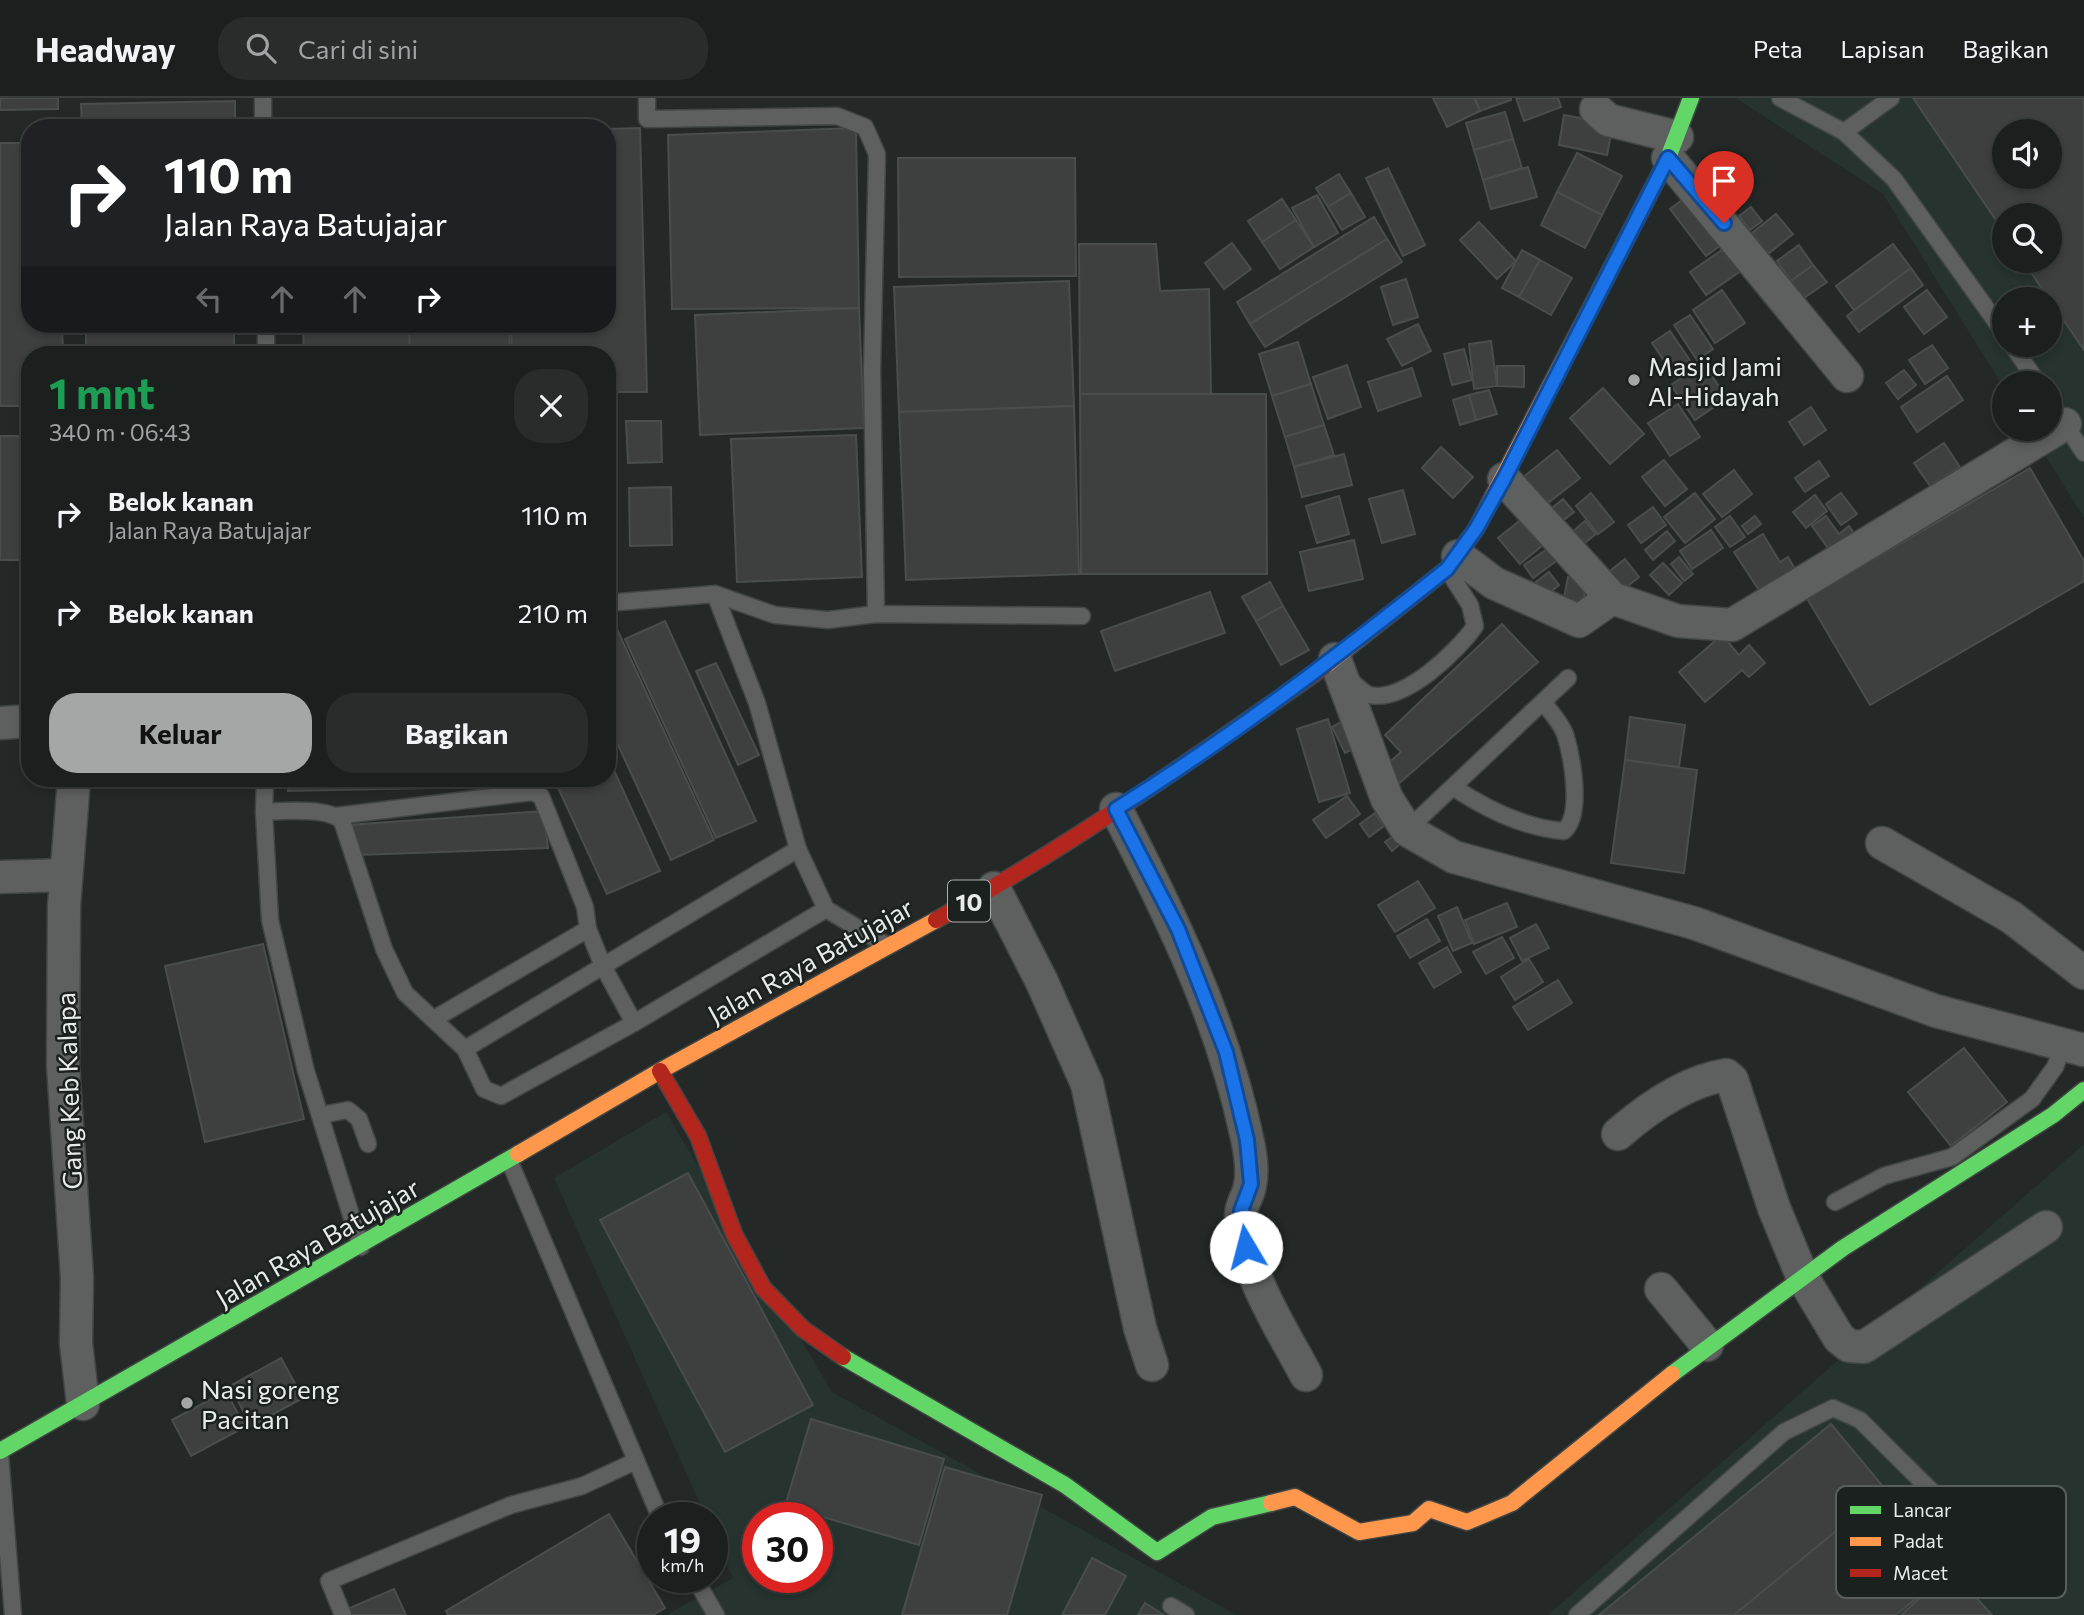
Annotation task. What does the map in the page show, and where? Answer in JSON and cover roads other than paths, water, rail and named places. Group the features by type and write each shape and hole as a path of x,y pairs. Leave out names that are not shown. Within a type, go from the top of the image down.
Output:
{"main road":[{"name":"Jalan Raya Batujajar","path":"0,1453 362,1247 660,1071 994,888 1337,665 1452,562 1504,479 1673,147 1691,98"},
{"path":"660,1071 690,1117 738,1244 774,1302 849,1362 1050,1474 1116,1516 1157,1552 1212,1517 1295,1497 1359,1532 1413,1522 1429,1509 1467,1522 1512,1503 1707,1345 1843,1248 2053,1115 2084,1090"}],"street":[{"path":"1596,109 1608,120 1673,147 1847,376"},
{"path":"1504,479 1602,590 1612,597 1678,621 1732,625 2013,441"},
{"path":"1452,562 1579,621 1612,597"},
{"path":"1337,665 1387,799 1407,830 1454,857 1694,923 1936,1011 2074,1047"},
{"path":"0,723 21,722"},
{"name":"Gang Keb Kalapa","path":"73,787 66,875 63,1065 77,1278 76,1343 83,1404"},
{"path":"1116,809 1178,929 1226,1052 1247,1140 1251,1184 1241,1211 1246,1247 1255,1280 1306,1375"},
{"path":"1882,843 2011,916 2084,973"},
{"path":"0,877 66,875"},
{"path":"994,888 1042,982 1087,1084 1140,1328 1152,1365"},
{"path":"1618,1134 1644,1111 1684,1090 1718,1076 1726,1075 1732,1080 1774,1208 1803,1279 1839,1338 1849,1346 1864,1347 2046,1227"},
{"path":"1661,1289 1707,1345"}],"lane":[{"path":"263,98 263,119"},
{"path":"647,98 647,120 837,116 865,127 877,154 872,371 876,614"},
{"path":"1780,98 1844,132 1894,179 1992,316"},
{"path":"1844,132 1891,98"},
{"path":"2062,420 2084,453"},
{"path":"1337,665 1369,695 1390,695 1416,682 1463,643 1475,626 1470,605 1452,562"},
{"path":"715,594 757,703 798,849 826,909 887,945"},
{"path":"616,602 715,594 775,615 828,620 876,614 1082,616"},
{"path":"1407,830 1568,678"},
{"path":"1453,787 1488,810 1551,830 1564,831 1570,826 1574,818 1574,780 1565,732 1543,702"},
{"path":"265,787 270,920 306,1071 362,1247"},
{"path":"264,812 295,811 336,816 532,792 541,796 585,907 588,929 603,966 634,1023"},
{"path":"336,816 345,829 384,949 405,993 466,1049 484,1089 501,1096 634,1023 826,909"},
{"path":"466,1049 798,849"},
{"path":"433,1019 588,929"},
{"path":"1835,1202 1884,1176 1952,1157 2032,1100 2074,1047"},
{"path":"321,1115 348,1110 359,1119 368,1144"},
{"path":"509,1158 654,1502"},
{"path":"1577,1615 1784,1432 1833,1408 1860,1420 1926,1486"},
{"path":"0,1453 13,1615"},
{"path":"343,1615 329,1581 511,1505 582,1486 636,1461"},
{"path":"703,1593 716,1615"},
{"path":"1171,1606 1186,1615"}],"place":[{"name":"Masjid Jami Al-Hidayah","path":"1634,380"},
{"name":"Nasi goreng Pacitan","path":"187,1403"}]}
